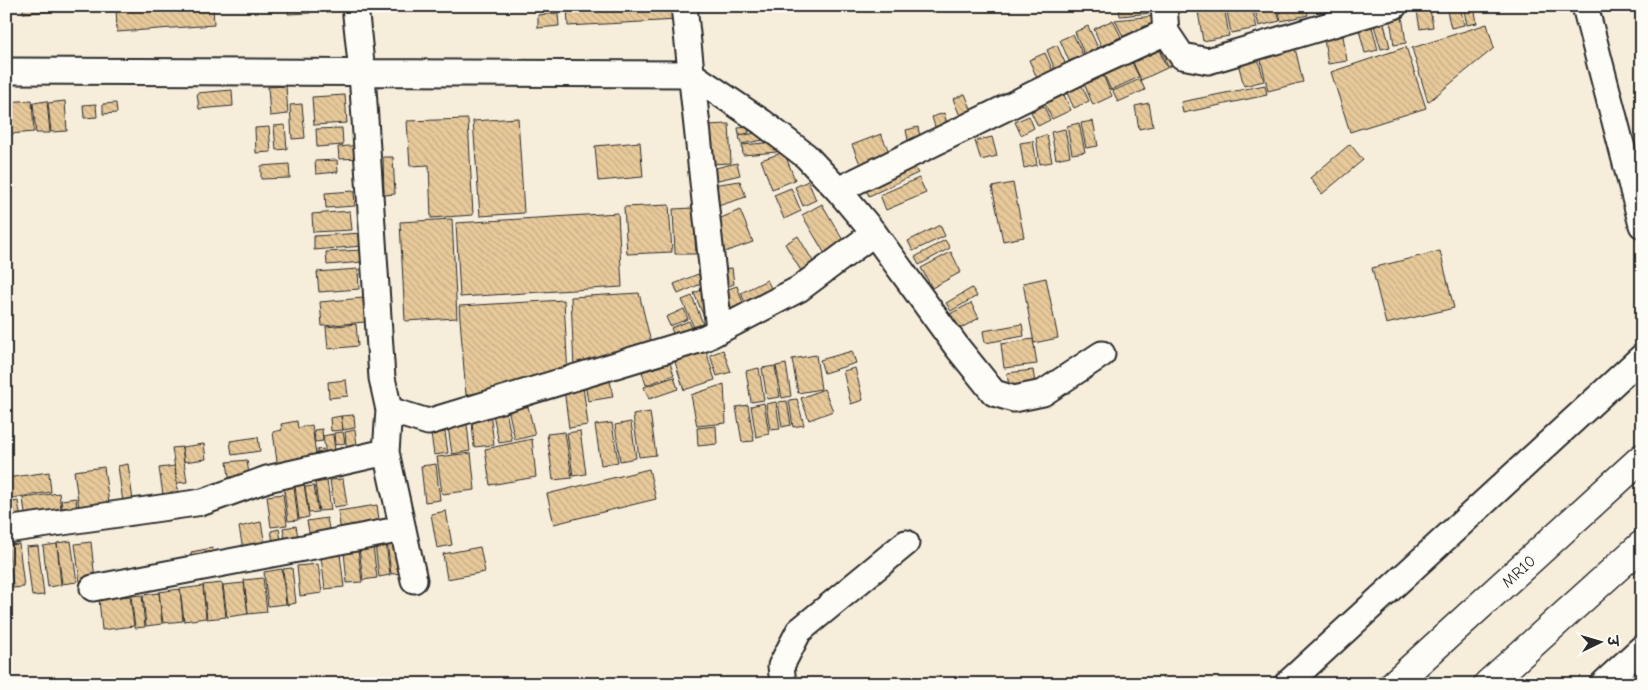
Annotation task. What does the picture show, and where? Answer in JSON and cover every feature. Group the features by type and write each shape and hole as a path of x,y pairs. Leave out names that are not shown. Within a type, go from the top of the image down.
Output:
{"main road":[{"name":"MR10","path":"1394,684 1642,458"},
{"path":"1488,684 1642,545"}],"street":[{"path":"355,6 362,72 382,378 388,410 386,452 414,580"},
{"path":"684,6 719,330"},
{"path":"1164,6 1166,32 1182,56 1208,62 1394,6"},
{"path":"1585,6 1642,225"},
{"path":"838,190 1081,70 1166,32"},
{"path":"6,71 691,74 762,122 806,156 874,233 957,347 994,393 1014,399 1043,393 1102,354"},
{"path":"388,410 428,422 705,338 799,289 874,233"},
{"path":"1288,684 1642,357"},
{"path":"6,530 203,502 267,479 386,452"},
{"path":"93,588 403,529"},
{"path":"783,684 781,666 799,631 906,543"},
{"path":"1603,684 1642,648"}],"building":[{"path":"23,6 57,6 58,11 23,13"},
{"path":"116,6 213,6 214,25 117,32"},
{"path":"288,6 309,6 310,13 288,14"},
{"path":"536,6 560,6 560,9 536,10"},
{"path":"567,6 677,6 678,20 568,26"},
{"path":"1119,6 1152,6 1152,13 1120,16"},
{"path":"1197,6 1224,6 1229,36 1203,41"},
{"path":"1226,6 1252,6 1257,28 1231,33"},
{"path":"1254,6 1276,6 1280,21 1259,26"},
{"path":"1278,6 1306,6 1308,15 1281,21"},
{"path":"1460,6 1464,25 1451,28 1446,7"},
{"path":"1463,6 1474,6 1477,23 1467,25"},
{"path":"1430,9 1433,27 1420,29 1417,11"},
{"path":"558,13 559,26 538,28 538,15"},
{"path":"1154,16 1158,29 1124,38 1115,20"},
{"path":"1402,16 1406,43 1394,45 1390,18"},
{"path":"1113,20 1121,37 1101,46 1094,29"},
{"path":"1383,20 1390,47 1381,49 1373,22"},
{"path":"1487,24 1494,48 1428,102 1412,48"},
{"path":"1088,26 1099,50 1085,56 1075,32"},
{"path":"1372,27 1378,50 1365,53 1359,30"},
{"path":"1073,34 1083,55 1069,61 1060,40"},
{"path":"1343,36 1347,61 1328,64 1324,39"},
{"path":"1168,43 1177,63 1168,67 1159,47"},
{"path":"1057,45 1066,65 1055,70 1047,50"},
{"path":"1406,47 1426,108 1350,132 1331,72"},
{"path":"1158,48 1167,68 1141,80 1132,60"},
{"path":"1295,48 1303,82 1268,91 1260,56"},
{"path":"1045,53 1053,71 1037,78 1029,60"},
{"path":"1129,56 1139,77 1111,90 1101,69"},
{"path":"1258,58 1264,81 1244,86 1238,63"},
{"path":"1102,73 1112,96 1093,105 1083,81"},
{"path":"1140,79 1145,90 1118,102 1113,91"},
{"path":"1265,85 1267,95 1183,113 1181,102"},
{"path":"286,86 288,114 270,116 268,87"},
{"path":"1082,86 1089,101 1074,108 1067,93"},
{"path":"232,90 233,106 199,109 197,93"},
{"path":"965,94 975,118 963,123 953,99"},
{"path":"345,95 347,123 314,125 312,97"},
{"path":"1064,95 1071,110 1052,119 1045,104"},
{"path":"32,100 34,132 10,134 8,102"},
{"path":"47,101 50,133 36,133 33,103"},
{"path":"65,101 67,131 51,132 48,103"},
{"path":"116,103 117,113 103,114 103,104"},
{"path":"1149,103 1153,126 1139,129 1135,106"},
{"path":"96,104 97,117 84,118 83,105"},
{"path":"302,104 305,138 292,139 290,105"},
{"path":"1044,106 1050,120 1038,126 1031,112"},
{"path":"944,113 948,127 936,130 932,117"},
{"path":"1029,116 1034,128 1021,135 1015,122"},
{"path":"518,118 524,213 480,216 473,121"},
{"path":"468,119 473,215 431,218 429,165 410,166 407,121"},
{"path":"1093,121 1098,146 1086,148 1081,123"},
{"path":"1079,123 1085,152 1072,154 1067,126"},
{"path":"729,124 731,163 709,164 707,125"},
{"path":"285,125 287,149 276,150 274,126"},
{"path":"269,127 271,152 256,153 255,128"},
{"path":"748,127 749,133 739,135 738,128"},
{"path":"918,127 920,137 908,140 906,130"},
{"path":"342,128 343,145 317,147 316,129"},
{"path":"1065,129 1070,156 1056,159 1051,132"},
{"path":"763,132 764,140 741,144 739,136"},
{"path":"881,134 890,154 861,166 852,145"},
{"path":"1047,135 1052,162 1040,164 1036,138"},
{"path":"992,137 997,156 981,160 975,141"},
{"path":"1033,141 1037,165 1024,168 1020,143"},
{"path":"640,142 643,177 598,181 595,146"},
{"path":"776,142 777,152 743,155 742,145"},
{"path":"1350,144 1363,160 1322,194 1310,178"},
{"path":"360,145 362,158 339,159 338,147"},
{"path":"784,152 795,180 772,189 761,160"},
{"path":"383,157 393,157 395,194 384,195"},
{"path":"337,160 338,172 316,174 315,161"},
{"path":"737,163 740,175 714,181 711,169"},
{"path":"289,164 290,178 261,179 261,166"},
{"path":"913,164 918,173 869,196 864,186"},
{"path":"919,178 926,193 886,210 880,195"},
{"path":"740,181 746,197 718,206 712,185"},
{"path":"808,181 816,200 803,206 795,187"},
{"path":"1013,183 1024,237 1003,241 992,187"},
{"path":"791,188 801,211 784,219 774,195"},
{"path":"354,191 355,206 326,208 325,193"},
{"path":"822,204 844,242 825,254 802,215"},
{"path":"669,205 672,252 627,254 624,207"},
{"path":"693,208 696,254 675,254 673,209"},
{"path":"740,210 753,242 719,254 716,220"},
{"path":"350,211 352,230 313,232 312,214"},
{"path":"618,213 622,287 460,297 456,223"},
{"path":"452,219 457,318 405,321 400,222"},
{"path":"940,225 945,236 913,251 908,241"},
{"path":"362,233 363,246 314,250 314,236"},
{"path":"798,236 817,268 804,276 785,244"},
{"path":"945,240 950,248 919,265 915,257"},
{"path":"362,250 363,262 327,265 326,252"},
{"path":"1440,251 1454,308 1386,324 1372,268"},
{"path":"951,252 961,272 932,288 921,268"},
{"path":"732,268 734,284 723,288 721,269"},
{"path":"358,269 359,289 319,292 317,272"},
{"path":"698,274 703,283 678,294 674,284"},
{"path":"1046,278 1058,338 1034,343 1023,283"},
{"path":"767,280 774,294 747,307 741,293"},
{"path":"737,286 745,308 733,313 725,290"},
{"path":"972,288 977,296 951,311 946,303"},
{"path":"704,289 707,324 694,293"},
{"path":"639,293 653,351 574,369 571,297"},
{"path":"692,296 704,326 695,330 682,300"},
{"path":"363,298 365,322 322,326 320,302"},
{"path":"564,300 568,377 466,395 459,306"},
{"path":"971,303 979,318 956,331 948,315"},
{"path":"684,309 688,319 670,326 666,317"},
{"path":"689,321 692,328 674,336 671,328"},
{"path":"356,324 358,346 328,349 326,327"},
{"path":"1022,324 1024,336 985,343 983,331"},
{"path":"1033,339 1037,364 1004,368 1001,344"},
{"path":"723,350 731,372 717,376 710,355"},
{"path":"706,351 715,380 684,390 675,362"},
{"path":"852,351 856,363 824,373 820,360"},
{"path":"816,355 821,389 798,393 792,359"},
{"path":"670,363 674,375 646,385 642,372"},
{"path":"786,364 791,396 782,398 776,366"},
{"path":"775,366 780,397 767,399 762,368"},
{"path":"759,368 764,400 751,402 746,371"},
{"path":"855,368 863,400 851,404 843,371"},
{"path":"1033,370 1035,383 1009,387 1007,373"},
{"path":"674,377 678,389 649,399 644,387"},
{"path":"346,380 348,396 329,398 328,382"},
{"path":"610,380 613,397 588,401 585,384"},
{"path":"724,384 726,423 697,426 691,395"},
{"path":"583,386 588,425 569,428 564,389"},
{"path":"824,389 833,411 809,420 801,398"},
{"path":"797,399 804,425 793,427 789,400"},
{"path":"787,401 791,425 782,427 778,402"},
{"path":"776,402 780,429 770,430 766,404"},
{"path":"527,403 535,435 515,440 508,408"},
{"path":"764,403 769,434 756,437 751,406"},
{"path":"748,405 754,441 742,442 736,407"},
{"path":"506,411 512,441 499,443 493,414"},
{"path":"650,412 656,455 639,457 633,415"},
{"path":"354,415 355,428 343,430 341,416"},
{"path":"341,416 343,430 331,431 330,418"},
{"path":"491,419 494,445 474,447 472,421"},
{"path":"297,421 298,428 312,425 317,463 278,469 273,432 282,430 281,424"},
{"path":"631,422 636,458 620,461 615,425"},
{"path":"612,423 618,462 601,465 595,425"},
{"path":"467,424 470,451 452,454 448,427"},
{"path":"716,426 717,444 698,446 697,428"},
{"path":"322,429 323,441 315,442 314,430"},
{"path":"355,430 358,453 347,454 345,432"},
{"path":"580,431 586,474 573,476 567,433"},
{"path":"343,432 345,443 335,445 334,433"},
{"path":"445,432 448,453 434,455 431,434"},
{"path":"565,432 572,478 553,480 547,434"},
{"path":"333,434 336,460 327,461 323,436"},
{"path":"258,437 260,451 232,455 230,441"},
{"path":"532,439 536,477 490,485 485,449"},
{"path":"204,444 206,459 184,462 182,447"},
{"path":"182,447 187,482 177,483 172,448"},
{"path":"323,449 325,459 318,460 317,450"},
{"path":"471,453 475,490 442,494 437,457"},
{"path":"247,460 250,482 230,484 227,462"},
{"path":"128,464 134,508 124,510 118,466"},
{"path":"436,464 440,500 425,502 421,466"},
{"path":"175,466 179,499 164,501 159,468"},
{"path":"104,467 110,511 80,515 74,471"},
{"path":"649,469 656,499 554,524 547,494"},
{"path":"49,472 51,492 6,499 6,478"},
{"path":"343,479 347,505 334,507 330,480"},
{"path":"327,481 331,510 319,511 315,483"},
{"path":"304,484 309,517 299,519 295,486"},
{"path":"314,486 318,512 309,513 305,487"},
{"path":"294,487 298,520 288,521 284,489"},
{"path":"59,493 62,517 26,522 23,498"},
{"path":"283,494 287,525 271,527 267,496"},
{"path":"76,498 78,516 63,518 61,500"},
{"path":"18,501 22,525 6,527 6,503"},
{"path":"377,505 381,534 342,540 338,511"},
{"path":"446,511 452,545 437,548 431,514"},
{"path":"327,518 332,545 312,548 307,521"},
{"path":"261,522 268,562 246,566 239,527"},
{"path":"296,526 300,548 287,551 283,528"},
{"path":"279,529 283,551 275,552 271,531"},
{"path":"400,539 404,573 391,574 387,541"},
{"path":"71,541 77,582 62,584 57,543"},
{"path":"91,542 95,580 80,582 75,544"},
{"path":"386,543 390,575 379,577 375,544"},
{"path":"19,544 24,587 13,588 8,545"},
{"path":"57,544 61,585 48,587 43,546"},
{"path":"38,546 44,595 32,596 26,547"},
{"path":"373,546 377,578 363,580 359,548"},
{"path":"480,547 485,572 447,579 443,554"},
{"path":"212,548 217,572 196,576 191,552"},
{"path":"358,550 362,582 347,583 344,552"},
{"path":"340,554 344,587 325,589 321,557"},
{"path":"6,562 10,595 6,596"},
{"path":"318,564 322,593 300,596 297,566"},
{"path":"292,568 296,603 287,605 283,569"},
{"path":"282,569 286,604 268,606 264,572"},
{"path":"263,578 267,612 248,614 244,580"},
{"path":"222,583 226,617 207,619 203,585"},
{"path":"244,583 248,614 227,617 223,585"},
{"path":"203,586 206,618 184,621 180,589"},
{"path":"180,589 183,621 163,623 159,592"},
{"path":"159,593 162,624 146,626 143,595"},
{"path":"142,595 145,627 135,628 131,596"},
{"path":"130,596 134,626 102,630 99,599"}]}
